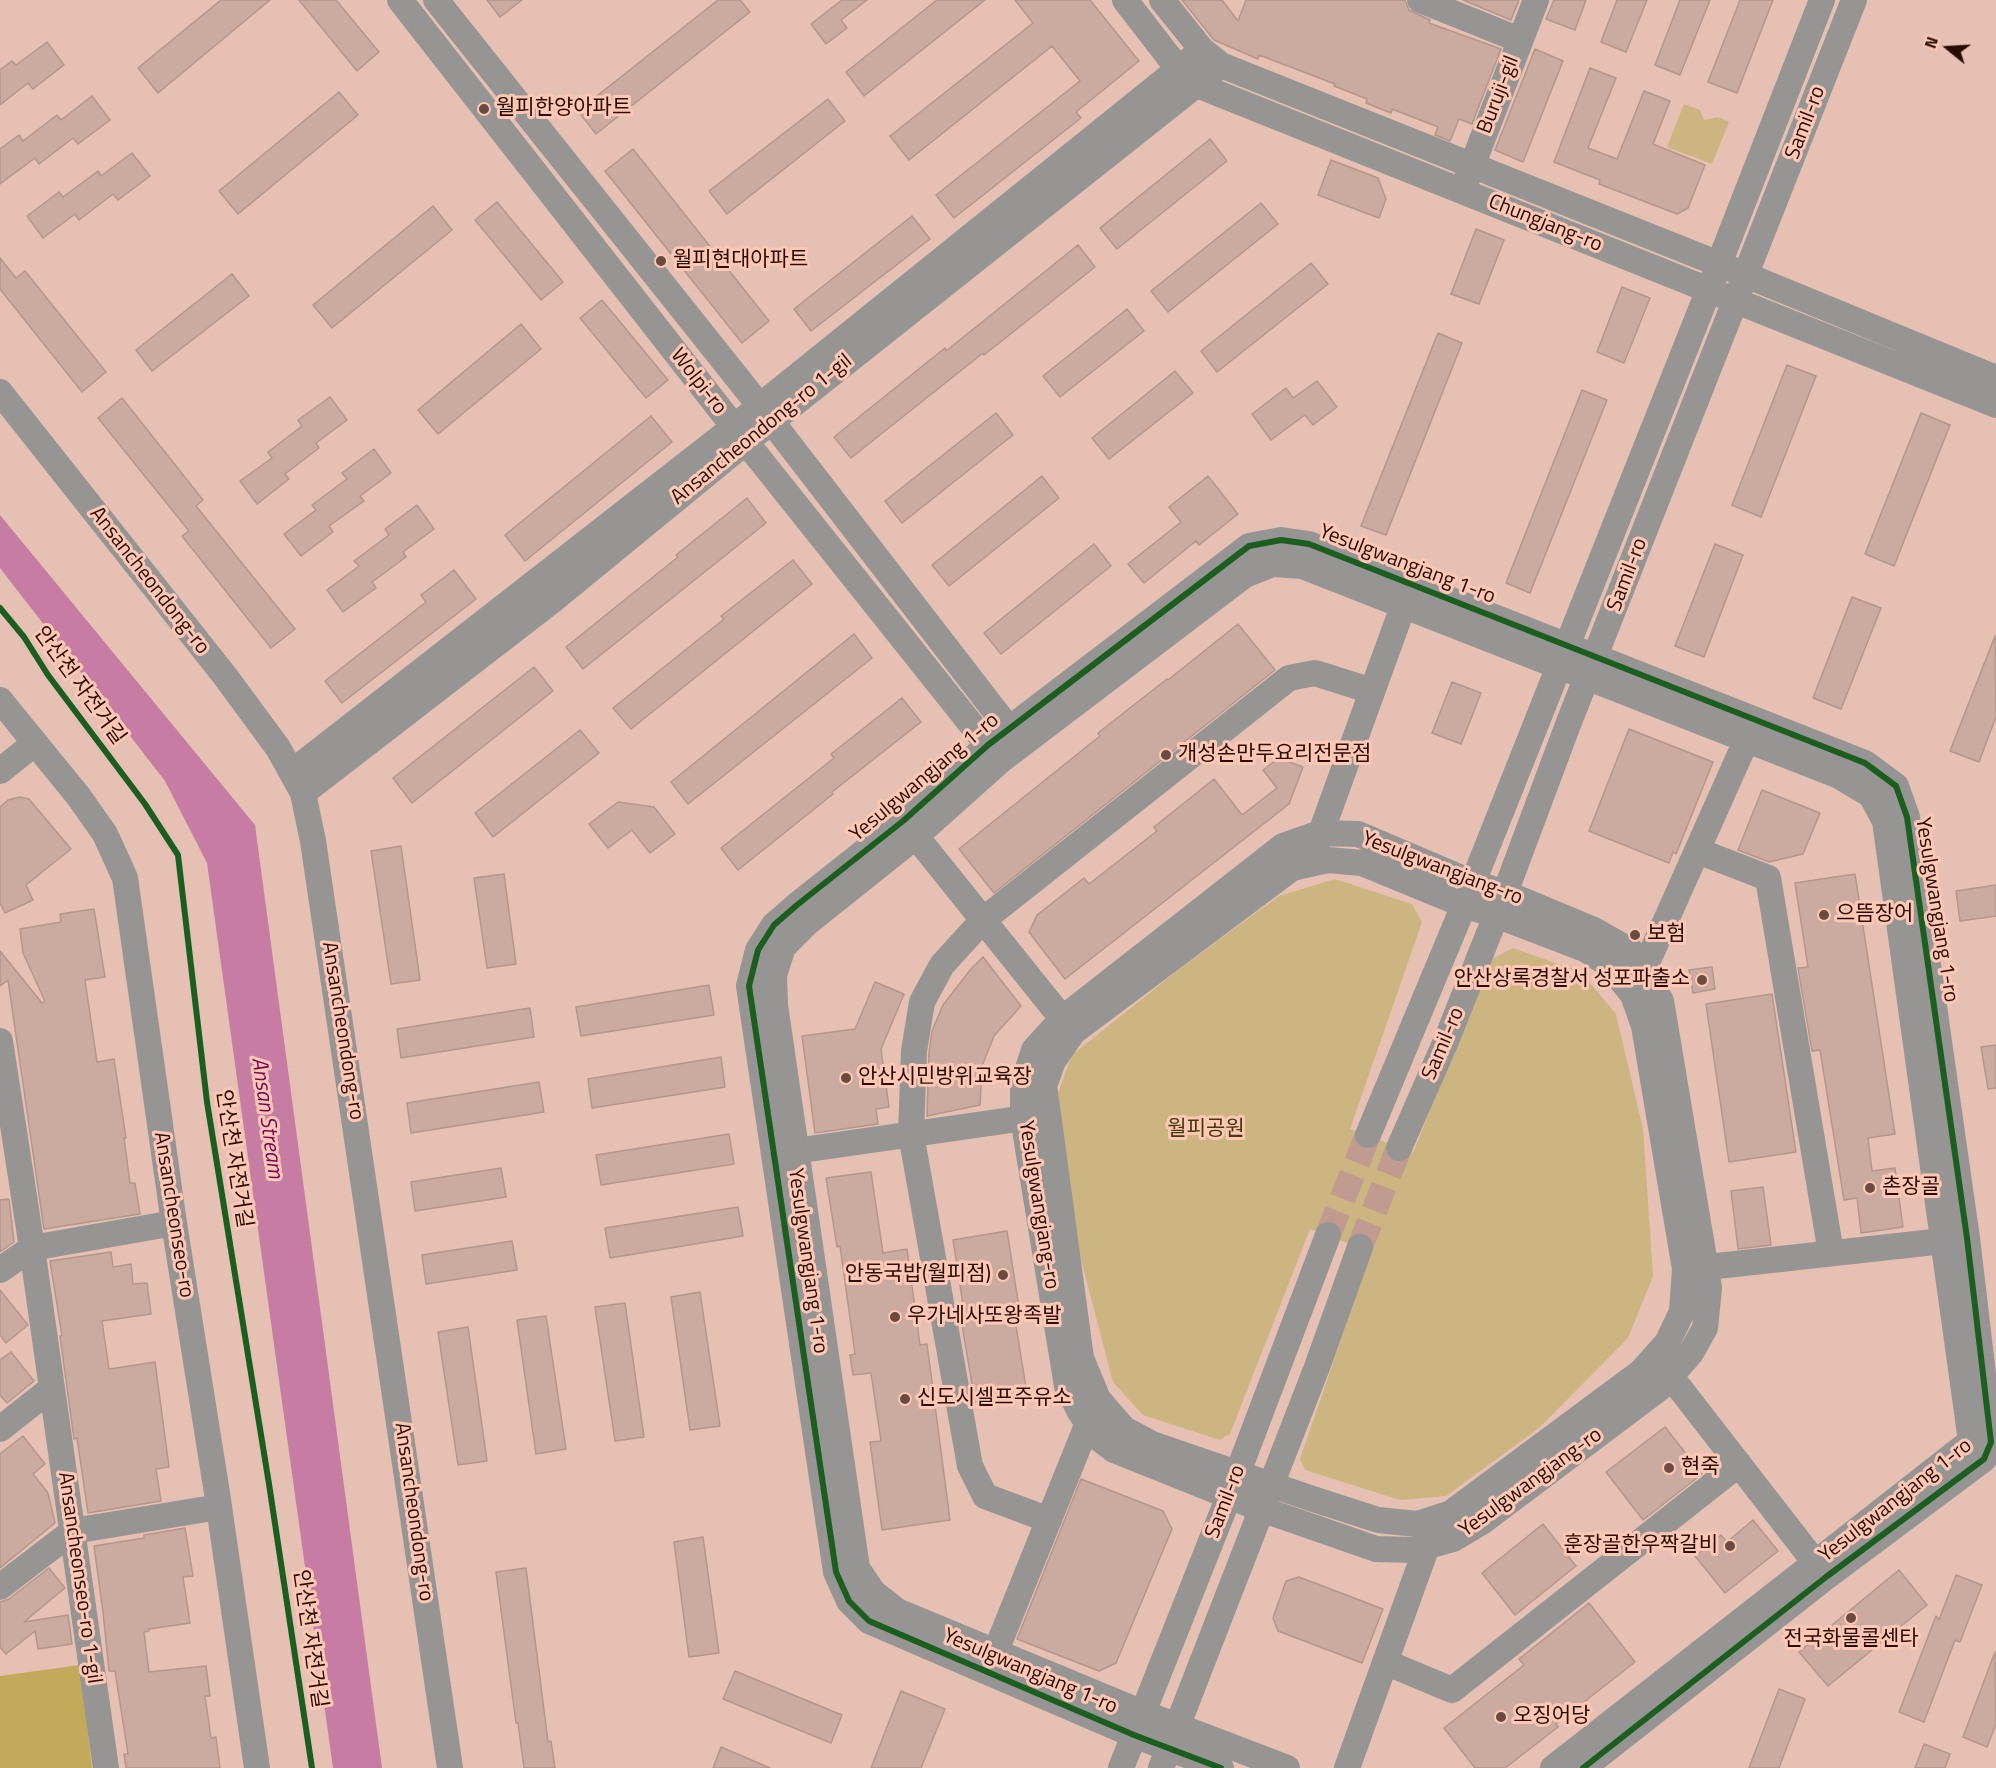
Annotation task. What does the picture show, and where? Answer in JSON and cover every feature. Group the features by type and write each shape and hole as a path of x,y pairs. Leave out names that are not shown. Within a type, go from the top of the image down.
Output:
{"street":[{"name":"Wolpi-ro","path":"400,0 740,434 994,753"},
{"name":"Wolpi-ro","path":"436,0 765,414 1015,737"},
{"path":"1125,0 1188,77"},
{"name":"Chungjang-ro","path":"1162,0 1212,58 1996,378"},
{"path":"1420,0 1520,40"},
{"name":"Buruji-gil","path":"1462,190 1536,0"},
{"name":"Samil-ro","path":"1368,1135 1469,894 1822,0"},
{"name":"Samil-ro","path":"1399,1148 1446,1041 1854,0"},
{"name":"Ansancheondong-ro 1-gil","path":"297,783 1212,58"},
{"name":"Chungjang-ro","path":"1188,77 1735,302 1996,405"},
{"name":"Ansancheondong-ro","path":"0,392 225,676 278,748 297,783 313,841 450,1768"},
{"name":"Yesulgwangjang 1-ro","path":"1221,1768 1169,1748 1138,1724 991,1662 897,1611 873,1592 857,1568 785,1152 774,975 783,947 807,922 994,753 1245,574 1273,564 1302,566 1407,594 1751,730 1871,795 1884,821 1956,1239 1988,1451"},
{"path":"1309,864 1407,594"},
{"path":"1049,1520 985,1496 970,1466 911,1134 914,1051 922,1002 942,965 983,920 1288,678 1315,673 1372,691"},
{"name":"Ansancheonseo-ro","path":"0,700 79,797 105,834 125,878 174,1223 257,1768"},
{"path":"1633,995 1751,730"},
{"path":"0,771 35,743"},
{"path":"909,829 1068,1025"},
{"name":"Yesulgwangjang-ro","path":"1068,1025 1283,846 1320,833 1358,834 1469,894"},
{"path":"1698,850 1768,878 1831,1253"},
{"name":"Yesulgwangjang-ro","path":"1036,1116 1067,1386 1097,1437 1114,1450 1233,1485 1271,1485 1378,1520 1417,1524 1451,1513 1641,1372 1667,1343 1682,1312 1696,1268 1661,1001 1644,969 1631,951 1594,930 1362,863 1328,860 1309,864 1292,868 1035,1050 1023,1084 1036,1116 1081,1358 1098,1399 1124,1429 1233,1485 1261,1509 1376,1549 1414,1550 1453,1539 1484,1521 1660,1387 1691,1353 1704,1328 1709,1288 1696,1268 1644,1026 1633,995 1609,966 1585,949 1500,904"},
{"name":"Ansancheonseo-ro 1-gil","path":"0,1041 106,1768"},
{"path":"785,1152 1036,1116"},
{"path":"0,1270 32,1248 174,1223"},
{"name":"Samil-ro","path":"1121,1768 1233,1485 1328,1235"},
{"path":"1696,1268 1956,1239"},
{"name":"Yesulgwangjang 1-ro","path":"1956,1239 1978,1326 1988,1451"},
{"name":"Samil-ro","path":"1169,1748 1317,1367 1360,1247"},
{"path":"1978,1326 1996,1377"},
{"path":"1655,1357 1821,1569"},
{"path":"0,1429 52,1388"},
{"path":"991,1662 1098,1399"},
{"name":"Yesulgwangjang 1-ro","path":"1553,1768 1821,1569 1988,1451"},
{"path":"1385,1662 1452,1690 1739,1464"},
{"path":"0,1587 73,1531 219,1507"},
{"path":"1347,1768 1437,1518"},
{"name":"Yesulgwangjang 1-ro","path":"1583,1768 1821,1569"},
{"name":"Yesulgwangjang 1-ro","path":"1169,1748 1287,1768"}],"green space":[{"path":"1684,104 1700,110 1704,120 1718,117 1729,122 1712,164 1667,147"},
{"name":"월피공원","path":"1335,879 1412,904 1422,922 1350,1129 1413,1153 1490,960 1513,948 1581,972 1616,1014 1643,1129 1653,1276 1628,1338 1539,1428 1446,1496 1400,1500 1305,1470 1300,1459 1371,1252 1310,1229 1230,1434 1220,1440 1143,1415 1113,1382 1078,1248 1056,1098 1072,1055 1182,967 1279,896"}],"shaded area":[{"path":"80,1665 92,1768 0,1768 0,1676"}],"water":[{"name":"Ansan Stream","path":"0,515 255,825 382,1768 333,1768 207,863 165,781 0,568"}],"building":[{"path":"221,0 270,0 158,93 138,68"},
{"path":"299,0 336,0 379,52 357,71"},
{"path":"487,0 522,0 500,17"},
{"path":"718,0 740,0 750,12 596,134 578,111"},
{"path":"842,0 867,0 841,20 847,28 826,44 811,24"},
{"path":"937,0 985,0 864,96 846,72"},
{"path":"1015,0 1090,0 1139,61 1076,112 1081,118 954,218 936,195 1080,81 1052,46 909,160 890,136 1033,23"},
{"path":"1182,0 1222,0 1238,21 1246,0 1405,0 1409,10 1430,20 1429,23 1501,49 1472,124 1459,119 1450,141 1435,135 1438,127 1392,109 1391,113 1366,103 1367,99 1334,86 1335,84 1259,55 1258,59 1214,40"},
{"path":"1463,0 1519,0 1511,20"},
{"path":"1554,0 1586,0 1575,30 1546,19"},
{"path":"1617,0 1647,0 1626,52 1601,42"},
{"path":"1680,0 1710,0 1680,75 1655,65"},
{"path":"1740,0 1773,0 1737,93 1708,82"},
{"path":"47,42 64,65 33,89 28,83 0,105 0,70 12,61 16,65"},
{"path":"1535,49 1563,61 1523,162 1495,150"},
{"path":"1590,68 1616,78 1588,148 1617,159 1644,91 1670,101 1653,144 1705,165 1688,208 1677,214 1599,184 1600,180 1554,162"},
{"path":"339,92 358,115 238,214 219,191"},
{"path":"92,96 110,120 78,144 73,138 39,164 35,158 0,184 0,149 19,135 23,141 57,115 61,120"},
{"path":"828,99 845,121 727,214 709,191"},
{"path":"1210,139 1227,161 1117,249 1100,228"},
{"path":"633,149 769,321 742,343 605,171"},
{"path":"132,153 150,176 118,200 113,194 79,220 75,214 43,238 27,216 59,192 63,197 98,171 101,176"},
{"path":"1331,160 1378,178 1386,199 1379,218 1318,195"},
{"path":"497,202 563,282 541,300 475,220"},
{"path":"1261,203 1278,224 1168,312 1151,291"},
{"path":"433,206 452,230 332,328 313,305"},
{"path":"912,216 930,239 811,331 794,309"},
{"path":"1476,229 1504,240 1479,304 1451,294"},
{"path":"1078,245 1095,267 851,458 834,437"},
{"path":"0,258 16,278 25,271 106,372 82,392 0,289"},
{"path":"1311,263 1328,284 1217,372 1201,351"},
{"path":"232,274 249,296 152,371 136,350"},
{"path":"1622,287 1650,298 1624,363 1597,352"},
{"path":"602,300 668,380 646,398 580,318"},
{"path":"1127,309 1144,331 1060,397 1043,376"},
{"path":"521,324 541,349 438,434 418,410"},
{"path":"1438,333 1462,343 1386,535 1361,526"},
{"path":"1787,365 1816,376 1761,517 1732,505"},
{"path":"1175,371 1193,393 1109,459 1092,438"},
{"path":"1317,381 1337,407 1313,425 1305,415 1271,440 1252,414 1286,388 1293,398"},
{"path":"1582,390 1607,400 1530,593 1506,583"},
{"path":"330,397 347,420 316,443 319,448 285,474 289,479 257,504 240,481 272,458 268,452 302,426 298,420"},
{"path":"122,398 203,500 196,506 295,629 271,648 182,536 189,531 98,418"},
{"path":"996,413 1013,435 902,523 885,501"},
{"path":"1921,413 1950,425 1894,566 1865,554"},
{"path":"651,416 672,442 525,561 505,535"},
{"path":"374,449 391,473 360,496 364,501 329,526 333,532 301,556 284,534 316,510 312,505 347,479 342,473"},
{"path":"1042,476 1059,498 949,586 932,565"},
{"path":"1208,476 1238,514 1199,545 1196,541 1144,583 1128,564 1181,522 1169,507"},
{"path":"747,498 766,523 583,669 566,647"},
{"path":"417,505 434,529 403,552 406,557 372,582 376,588 343,612 327,590 359,566 354,561 389,535 385,529"},
{"path":"1094,544 1111,566 1001,654 984,633"},
{"path":"1715,544 1743,555 1704,657 1675,646"},
{"path":"793,560 812,584 631,729 613,708 724,619 721,616"},
{"path":"454,570 476,599 342,703 325,681 426,602 421,595"},
{"path":"1852,597 1881,608 1841,709 1813,698"},
{"path":"1238,624 1275,670 994,893 959,849 1100,736 1098,733"},
{"path":"854,634 872,658 688,804 671,782"},
{"path":"1995,636 1996,717 1979,762 1950,751"},
{"path":"534,667 553,691 412,803 393,778"},
{"path":"1452,682 1481,693 1461,744 1432,733"},
{"path":"902,698 921,722 738,870 721,848 834,758 831,754"},
{"path":"1629,729 1713,762 1676,854 1673,852 1669,863 1589,831"},
{"path":"580,730 599,753 493,837 475,813"},
{"path":"1279,758 1303,767 1289,804 1065,979 1029,932 1037,915 1084,878 1089,884 1157,831 1154,827 1214,779 1242,815 1277,788 1263,770"},
{"path":"1762,790 1820,813 1803,854 1769,862 1738,850"},
{"path":"20,797 29,799 71,849 26,885 33,900 5,913 0,903 0,807 8,800"},
{"path":"618,802 654,807 675,834 650,853 632,830 608,848 589,824"},
{"path":"401,846 420,980 391,984 371,851"},
{"path":"504,874 516,964 487,968 474,878"},
{"path":"1855,874 1895,1134 1868,1138 1872,1171 1895,1168 1903,1227 1861,1233 1857,1198 1844,1200 1820,1050 1812,1051 1798,968 1808,967 1795,883"},
{"path":"1996,885 1996,916 1960,921 1956,891"},
{"path":"94,909 105,977 85,980 97,1062 114,1059 130,1183 135,1183 140,1214 44,1229 8,980 0,986 0,951 42,1003 45,1001 23,953 20,929 61,922 60,914"},
{"path":"983,957 1021,1006 994,1036 982,1066 980,1105 927,1116 932,1031 943,1005"},
{"path":"1712,967 1715,989 1693,993 1689,970"},
{"name":"안산시민방위교육장","path":"875,982 904,994 881,1049 889,1107 876,1109 878,1124 815,1133 802,1036 855,1029"},
{"path":"709,985 714,1015 581,1036 576,1007"},
{"path":"1772,994 1796,1152 1729,1162 1706,1004"},
{"path":"530,1008 534,1037 401,1058 397,1029"},
{"path":"1996,1045 1996,1088 1988,1089 1981,1047"},
{"path":"721,1057 725,1087 592,1108 588,1079"},
{"path":"539,1082 544,1112 411,1133 407,1103"},
{"path":"729,1134 734,1164 601,1185 596,1155"},
{"path":"501,1168 506,1197 415,1211 411,1182"},
{"path":"871,1172 883,1253 907,1249 920,1345 927,1344 950,1520 882,1530 870,1442 881,1441 871,1373 853,1375 850,1355 855,1354 840,1246 837,1247 826,1178"},
{"path":"1763,1187 1771,1245 1738,1249 1731,1191"},
{"path":"9,1199 14,1242 0,1252 0,1200"},
{"path":"738,1207 743,1236 610,1258 605,1228"},
{"path":"1007,1231 1019,1307 1013,1308 1027,1393 975,1402 962,1325 966,1324 953,1240"},
{"path":"512,1241 517,1270 426,1284 422,1255"},
{"path":"111,1252 113,1267 131,1264 133,1284 147,1283 151,1314 102,1321 109,1369 155,1362 169,1467 156,1469 161,1501 88,1513 77,1438 74,1439 60,1336 62,1336 50,1261"},
{"path":"0,1290 28,1325 6,1343 0,1335"},
{"path":"700,1292 720,1426 690,1430 671,1297"},
{"path":"625,1303 644,1437 615,1441 595,1307"},
{"path":"546,1316 566,1449 536,1454 517,1320"},
{"path":"468,1327 487,1461 458,1465 438,1332"},
{"path":"11,1352 34,1381 7,1403 0,1395 0,1360"},
{"path":"1665,1427 1702,1474 1643,1520 1606,1472"},
{"path":"23,1436 45,1464 33,1474 48,1493 55,1523 0,1568 0,1454"},
{"path":"1081,1479 1163,1511 1172,1529 1116,1663 1099,1671 1017,1639"},
{"path":"1753,1520 1778,1551 1725,1593 1695,1556 1721,1535 1727,1542"},
{"path":"1543,1524 1576,1566 1515,1615 1482,1573"},
{"path":"185,1528 193,1576 183,1577 190,1623 149,1629 144,1632 149,1672 206,1666 210,1696 205,1696 211,1738 216,1737 220,1768 126,1768 124,1754 128,1754 115,1671 109,1671 94,1546 144,1538 144,1535"},
{"path":"703,1537 719,1653 689,1657 674,1542"},
{"path":"49,1568 65,1588 24,1622 68,1615 72,1644 38,1649 35,1631 6,1654 0,1647 0,1602 9,1599"},
{"path":"526,1568 548,1742 551,1741 555,1768 524,1768 518,1723 516,1723 496,1572"},
{"path":"1899,1570 1927,1605 1828,1686 1799,1652"},
{"path":"1956,1575 1982,1585 1960,1642 1955,1640 1924,1722 1899,1712 1936,1616 1939,1620"},
{"path":"1299,1577 1383,1609 1362,1663 1278,1631 1273,1618 1286,1581"},
{"path":"1589,1603 1635,1662 1556,1724 1558,1727 1505,1768 1475,1768 1444,1728 1524,1665 1519,1659"},
{"path":"1995,1652 1996,1724 1987,1747 1963,1737"},
{"path":"735,1671 842,1715 831,1743 723,1699"},
{"path":"1779,1689 1805,1699 1779,1768 1749,1768"},
{"path":"901,1691 945,1709 921,1768 871,1768"},
{"path":"1924,1744 1950,1754 1945,1768 1915,1768"},
{"path":"721,1747 770,1768 713,1768"}],"tunnel":[{"path":"1328,1235 1368,1135"},
{"path":"1360,1247 1399,1148"}],"cycle path":[{"path":"1221,1768 1134,1735 869,1621 849,1601 836,1572 749,986 758,950 774,925 797,905 903,821 988,745 1249,546 1281,540 1309,544 1865,763 1896,786 1907,817 1967,1238 1991,1442 1984,1459 1826,1577 1583,1768"},
{"name":"안산천 자전거길","path":"0,608 24,637 48,675 145,804 178,855 207,1102 312,1768"}],"place":[{"name":"월피한양아파트","path":"484,109"},
{"name":"월피현대아파트","path":"661,261"},
{"name":"개성손만두요리전문점","path":"1166,755"},
{"name":"으뜸장어","path":"1824,915"},
{"name":"보험","path":"1635,935"},
{"name":"안산상록경찰서 성포파출소","path":"1702,980"},
{"name":"안산시민방위교육장","path":"846,1078"},
{"name":"촌장골","path":"1870,1188"},
{"name":"안동국밥(월피점)","path":"1003,1275"},
{"name":"우가네사또왕족발","path":"895,1317"},
{"name":"신도시셀프주유소","path":"905,1399"},
{"name":"현죽","path":"1669,1468"},
{"name":"훈장골한우짝갈비","path":"1730,1546"},
{"name":"전국화물콜센타","path":"1851,1618"},
{"name":"오징어당","path":"1501,1717"}]}
